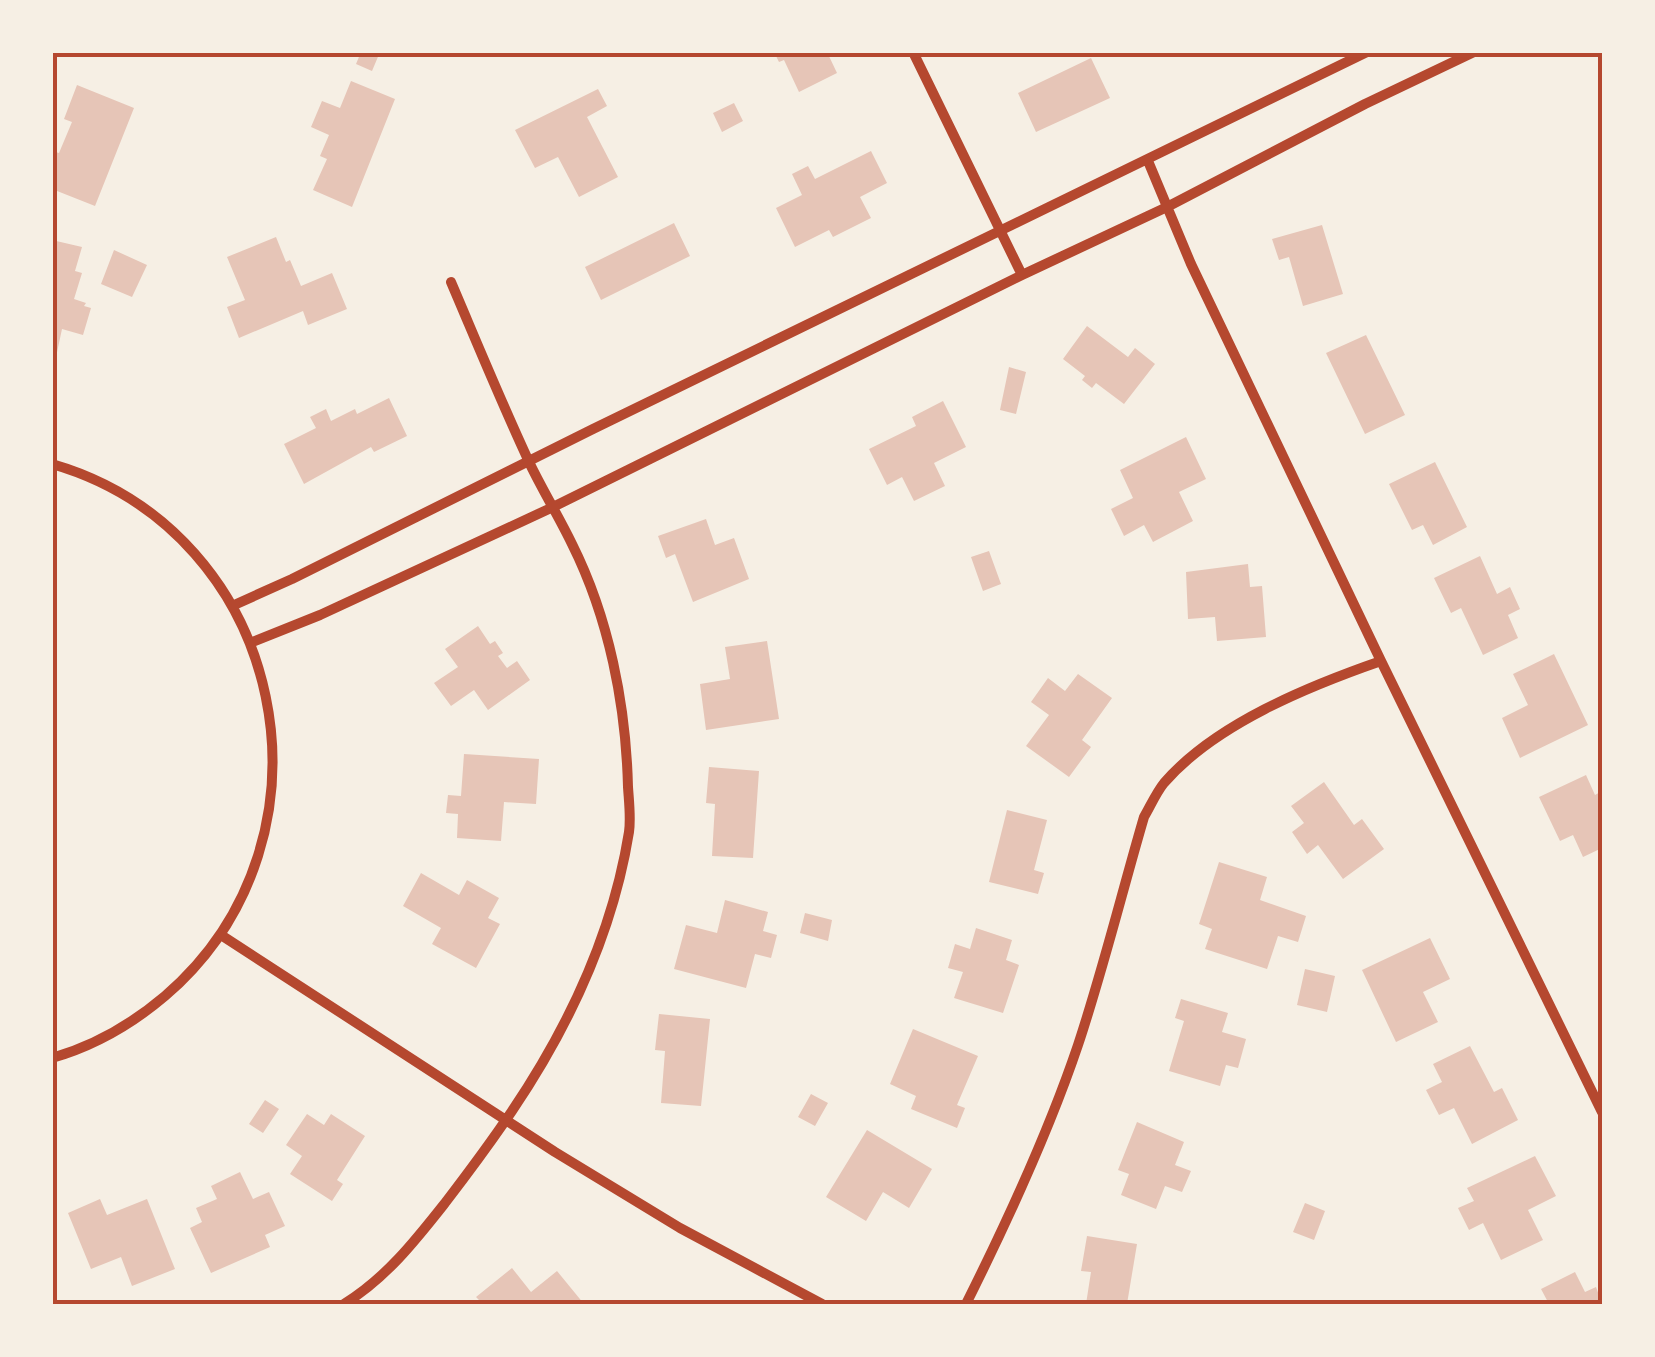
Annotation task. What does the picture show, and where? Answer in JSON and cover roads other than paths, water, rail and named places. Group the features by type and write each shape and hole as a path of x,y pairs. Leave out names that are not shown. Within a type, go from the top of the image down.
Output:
{"street":[{"path":"913,52 1022,275"},
{"path":"232,606 1367,52"},
{"path":"250,643 551,508 1167,207 1468,54"},
{"path":"1148,161 1191,264 1602,1112"},
{"path":"344,1304 382,1277 407,1251 538,1071 595,954 617,885 629,829 628,759 606,636 572,545 529,462 451,282"},
{"path":"52,464 93,478 135,502 172,531 205,566 232,606 250,643 269,704 274,752 272,799 264,837 250,882 221,934 186,978 143,1015 93,1044 52,1058"},
{"path":"966,1304 1041,1145 1079,1043 1144,816 1161,786 1184,762 1224,734 1284,700 1381,661"},
{"path":"221,934 680,1228 822,1304"}]}
